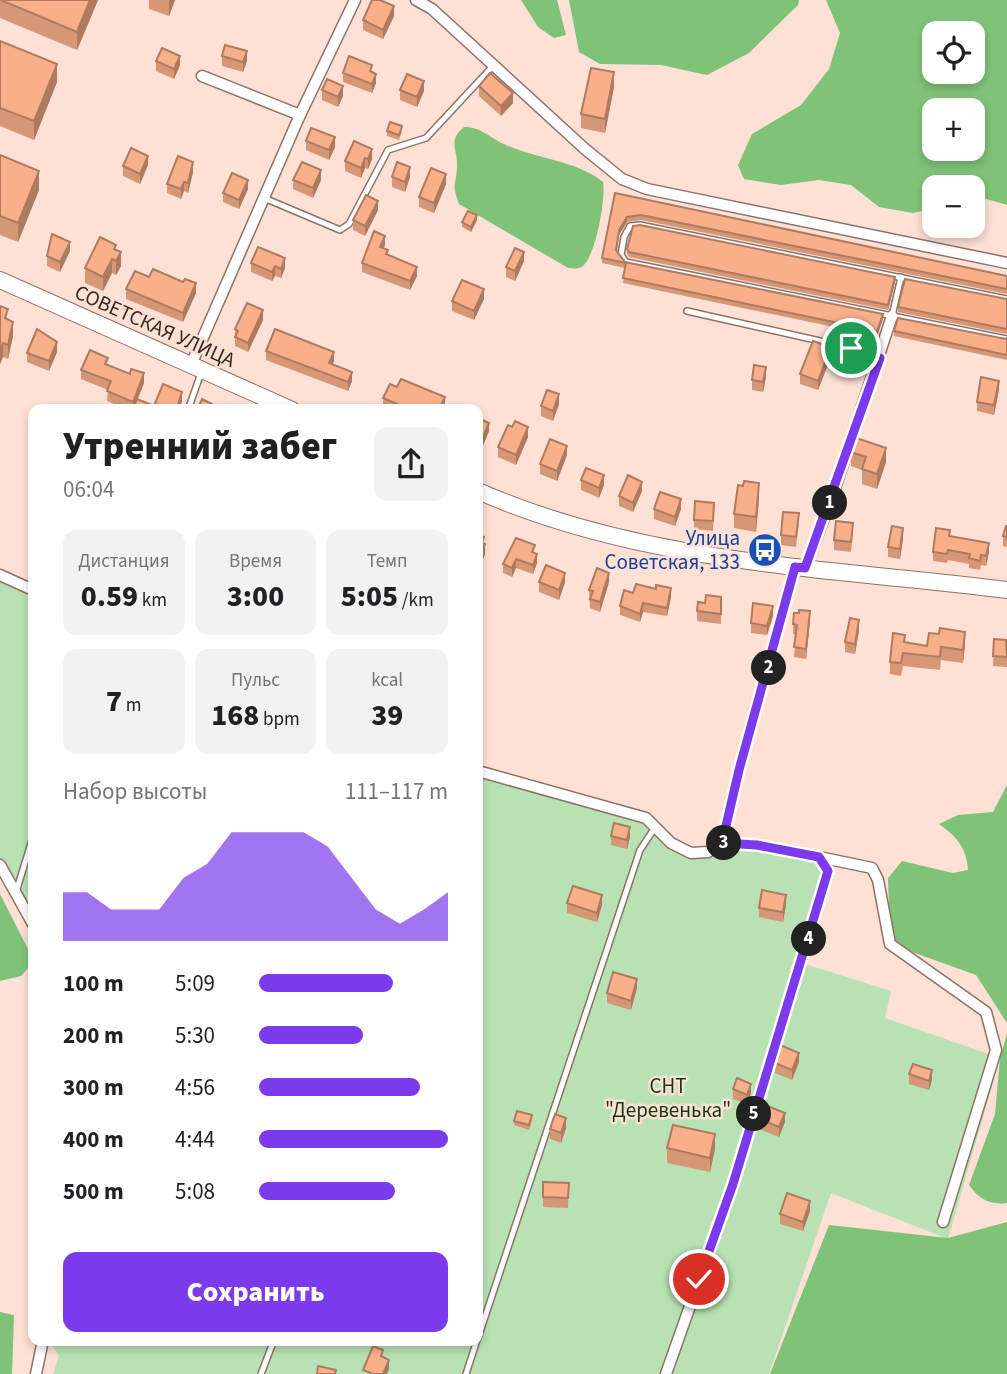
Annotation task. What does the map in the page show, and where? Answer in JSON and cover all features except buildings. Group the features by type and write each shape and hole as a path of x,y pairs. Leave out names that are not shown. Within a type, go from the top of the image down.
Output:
{"street":[{"path":"197,368 264,198 355,0"},
{"path":"416,0 432,9 622,179 647,189 1007,263"},
{"path":"202,76 300,115"},
{"name":"СОВЕТСКАЯ УЛИЦА","path":"0,280 278,404"},
{"path":"722,843 739,770 800,568 880,358 892,316"},
{"path":"483,493 513,507 624,541 800,568 1007,590"},
{"path":"0,575 28,588"},
{"path":"483,772 646,818 654,829 691,853 708,852 722,843 757,845 872,868 878,880 890,944 986,1012 996,1050 943,1222"},
{"path":"666,1374 733,1184 824,893 828,871 819,857"},
{"path":"0,865 28,915"},
{"path":"36,1374 42,1346"}],"lane":[{"path":"264,198 340,230 349,224 388,150 426,138 494,65"},
{"path":"1007,299 640,225 630,226 624,237 621,255 626,262 1007,339"},
{"path":"892,316 901,277"},
{"path":"687,311 851,348 880,358"},
{"path":"189,404 197,368"},
{"path":"483,1321 640,850 654,829"},
{"path":"16,892 28,854"},
{"path":"261,1374 272,1346"},
{"path":"466,1374 475,1346"}],"green space":[{"path":"521,0 557,0 566,35 554,38 538,27"},
{"path":"569,0 799,0 798,5 749,53 707,75 661,65 600,64 579,52"},
{"path":"826,0 1007,0 1007,205 985,199 985,175 922,175 922,211 913,213 879,207 851,185 819,180 781,185 744,179 738,165 752,134 801,105 829,69 840,33"},
{"path":"464,127 480,131 516,149 568,164 603,182 599,225 584,265 568,268 459,204 455,188 455,141"},
{"path":"0,575 28,588 28,915 0,865"},
{"name":"СНТ \"Деревенька\"","path":"483,772 646,818 691,853 722,843 819,857 828,871 802,963 891,991 885,1018 1000,1058 948,1239 831,1193 769,1374 53,1374 59,1356 53,1346 483,1346"},
{"path":"1007,785 1007,1023 976,975 890,944 888,878 902,861 953,873 968,870 960,843 939,824 958,815 993,812"},
{"path":"0,894 28,949 28,968 21,976 0,981"},
{"path":"1007,1034 1007,1203 995,1203 985,1200 969,1185 995,1114 1000,1058"},
{"path":"1007,1222 1007,1374 770,1374 829,1225 948,1238"},
{"path":"0,1312 14,1315 12,1374 0,1374"}],"place":[{"name":"Улица Советская, 133","path":"765,550"}],"route":[{"path":"699,1279 733,1184 824,893 828,871 819,857 757,845 722,843 739,770 795,567 805,568 880,358 851,348"}]}
